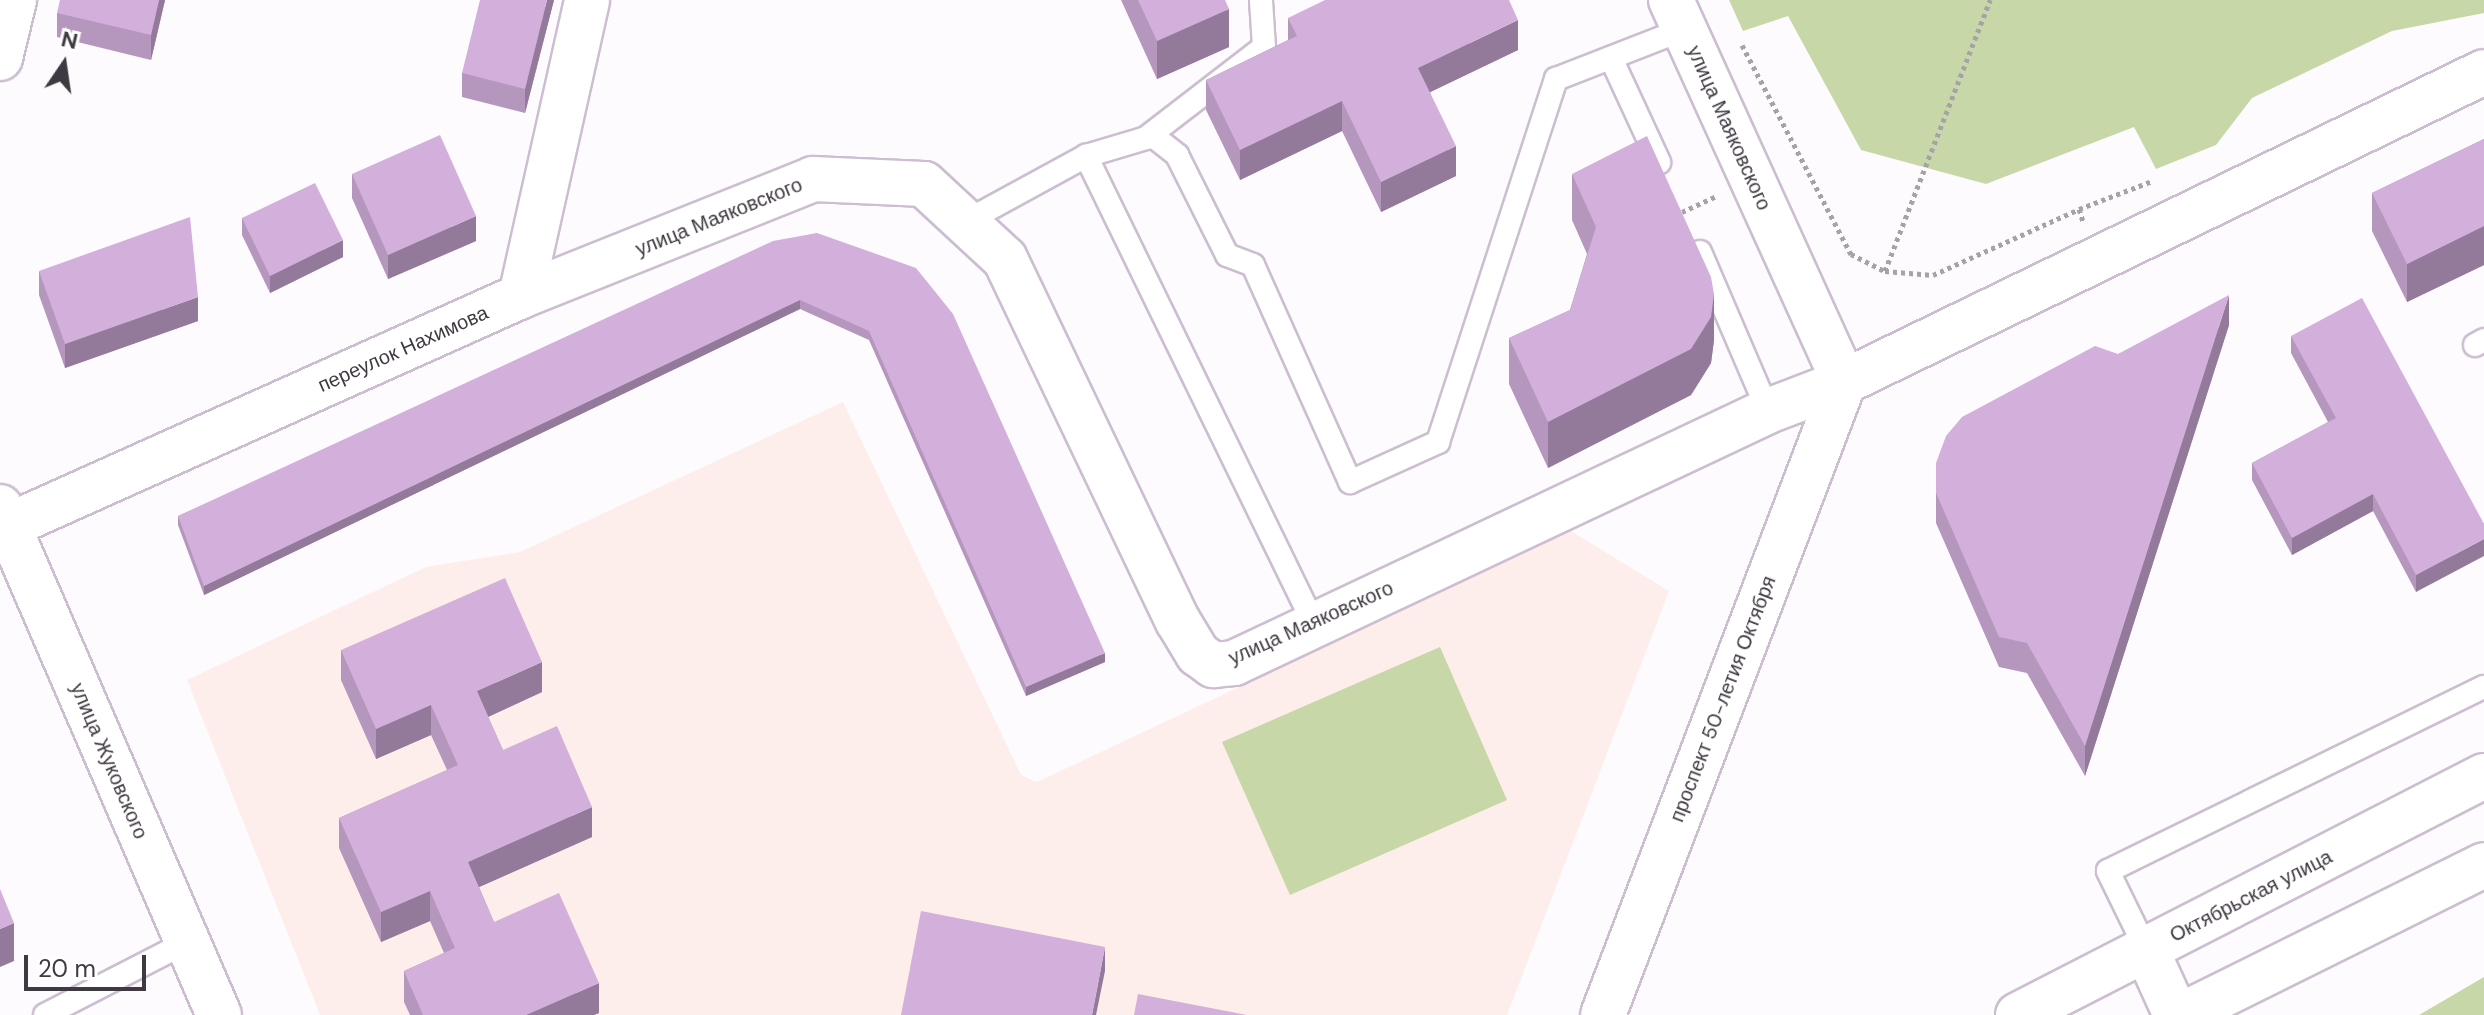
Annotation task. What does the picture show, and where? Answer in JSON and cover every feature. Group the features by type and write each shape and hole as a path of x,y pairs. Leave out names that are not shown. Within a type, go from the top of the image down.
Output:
{"street":[{"path":"0,58 14,0"},
{"path":"521,296 587,0"},
{"name":"улица Маяковского","path":"521,296 813,179 924,184 1005,259 1198,654 1213,665 1234,663 1768,411 1844,382 1678,14"},
{"path":"1844,382 2484,72"},
{"name":"переулок Нахимова","path":"4,516 521,296"},
{"name":"проспект 50-летия Октября","path":"1603,1015 1844,382"},
{"name":"улица Жуковского","path":"4,516 219,1015"},
{"name":"Октябрьская улица","path":"2018,1015 2484,776"},
{"path":"2146,949 2179,1015 2484,865"}],"lane":[{"path":"1146,138 1264,47 1261,0"},
{"path":"965,222 1086,156 1153,136 1177,155 1227,255 1253,265 1350,482 1438,442 1556,79 1611,58 1678,14"},
{"path":"1611,58 1669,184"},
{"path":"1086,156 1314,624"},
{"path":"1688,227 1768,411"},
{"path":"2146,949 2108,871 2484,687"},
{"path":"45,1015 187,942"}],"path":[{"path":"1885,271 1990,0"},
{"path":"1739,39 1851,254 1885,271 1933,275 2079,209 2152,181"},
{"path":"2079,209 2099,259"}],"shaded area":[{"path":"843,402 1021,775 1037,782 1571,531 1669,591 1507,1015 320,1015 187,680 426,567 520,552"}],"green space":[{"path":"1729,0 2484,0 2484,13 2392,31 2252,98 2216,145 2156,169 2134,127 1986,184 1861,150 1788,16 1743,31"},
{"path":"1440,647 1507,800 1290,895 1222,742"},
{"path":"2484,977 2484,1015 2419,1015"}],"building":[{"path":"60,0 159,0 151,35 57,13"},
{"path":"480,0 547,0 525,89 462,73"},
{"path":"1138,0 1225,0 1229,9 1157,41"},
{"path":"1325,0 1509,0 1518,20 1418,68 1456,146 1381,182 1342,101 1240,150 1206,80 1297,36 1288,18"},
{"path":"440,135 476,216 388,255 352,174"},
{"path":"1647,136 1711,277 1714,294 1711,317 1691,349 1548,422 1509,338 1570,310 1596,227 1572,174"},
{"path":"2484,139 2484,226 2407,264 2372,193"},
{"path":"315,183 343,240 270,276 242,218"},
{"path":"190,217 198,297 65,344 39,271"},
{"path":"817,233 916,268 953,314 1105,653 1026,687 869,331 800,300 204,586 178,516 773,241"},
{"path":"2229,295 2085,746 2027,643 1999,637 1936,493 1936,463 1946,436 1962,417 2095,346 2118,354"},
{"path":"2362,298 2484,524 2484,539 2416,575 2373,494 2292,538 2252,463 2336,418 2291,336"},
{"path":"505,578 542,662 477,691 503,750 557,726 592,807 468,862 494,922 559,893 599,983 526,1015 423,1015 404,971 455,948 430,891 381,912 339,818 458,765 431,705 376,729 341,650"},
{"path":"0,889 14,923 0,929"},
{"path":"921,911 1105,947 1092,1015 901,1015"},
{"path":"1138,994 1247,1015 1134,1015"}]}
